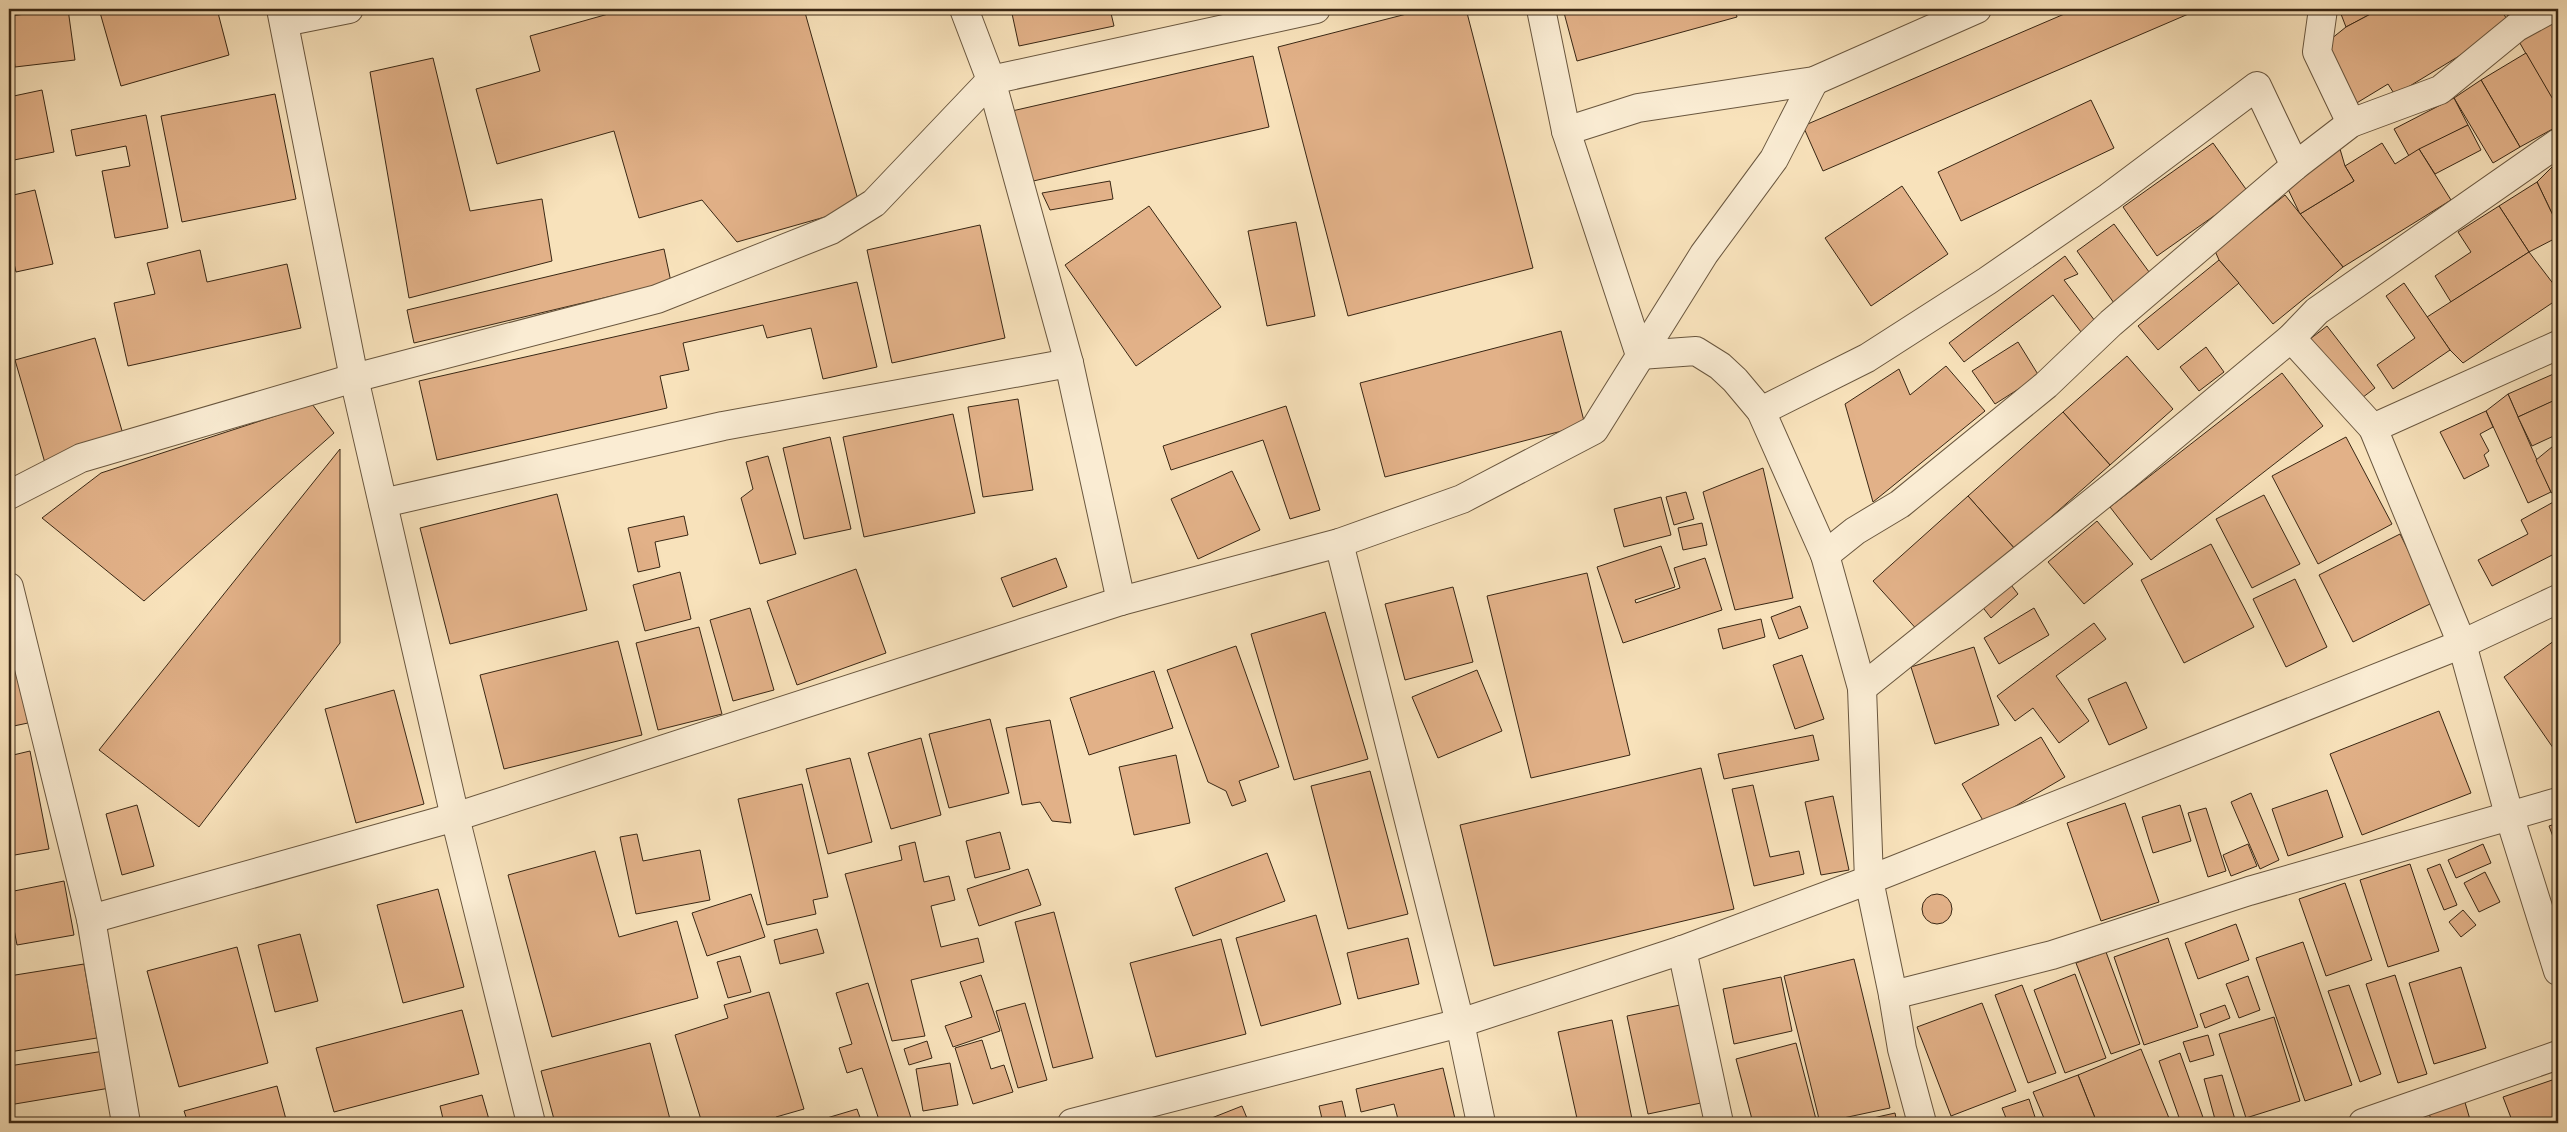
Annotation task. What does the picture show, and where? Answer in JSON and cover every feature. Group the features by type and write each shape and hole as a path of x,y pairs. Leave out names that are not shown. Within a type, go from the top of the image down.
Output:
{"street":[{"path":"349,9 283,16 354,378 455,817 532,1123"},
{"path":"964,9 991,80 1069,363 1121,601"},
{"path":"9,495 81,458 354,378 657,299 831,230 874,203 991,80 1316,9"},
{"path":"1541,9 1566,131 1640,356"},
{"path":"1566,131 1638,108 1814,81 1977,9"},
{"path":"2323,9 2317,52 2351,123"},
{"path":"1825,555 1856,531 1900,504 2046,385 2111,323 2295,166 2351,123 2440,90 2517,27 2550,9"},
{"path":"90,919 455,817 1121,601 1339,543 1462,499 1594,430 1704,254 1774,159 1814,81"},
{"path":"1761,411 1867,358 1987,281 2109,197 2258,86 2295,166"},
{"path":"1862,688 2123,478 2291,338 2317,311 2558,143"},
{"path":"2291,338 2373,428 2462,644 2510,818 2558,971"},
{"path":"2373,428 2558,345"},
{"path":"1640,356 1696,352 1720,366 1735,380 1761,411 1825,555 1862,688 1869,880 1893,995 1902,1049 1922,1123"},
{"path":"383,504 723,426 1069,363"},
{"path":"1339,543 1460,1023 1481,1123"},
{"path":"9,587 90,919 126,1123"},
{"path":"1072,1123 1460,1023 1682,950 1869,880 2462,644 2558,599"},
{"path":"1893,995 2052,955 2249,891 2510,818 2558,802"},
{"path":"1682,950 1719,1123"},
{"path":"2363,1123 2558,1055"}],"building":[{"path":"68,9 75,60 15,67 9,16"},
{"path":"99,9 217,9 229,55 121,86"},
{"path":"626,9 804,9 860,207 737,242 702,200 639,218 614,131 497,164 476,89 540,71 530,36"},
{"path":"1011,9 1110,9 1114,26 1019,46"},
{"path":"1426,9 1466,9 1533,268 1348,316 1278,47"},
{"path":"1563,9 1735,9 1737,17 1577,61"},
{"path":"2076,9 2200,9 1823,171 1803,126"},
{"path":"2339,9 2380,9 2346,27"},
{"path":"2380,9 2501,9 2510,25 2395,95 2388,84 2355,104 2321,47 2346,27"},
{"path":"2503,9 2531,9 2511,21"},
{"path":"2558,15 2558,108 2557,108 2517,38"},
{"path":"2526,53 2558,108 2558,126 2520,147 2481,80"},
{"path":"1253,56 1269,127 1029,182 1012,111"},
{"path":"433,58 470,211 542,199 552,261 409,298 370,72"},
{"path":"2481,80 2520,147 2493,163 2454,98"},
{"path":"42,90 54,152 9,161 9,97"},
{"path":"275,94 296,199 182,222 161,116"},
{"path":"2454,98 2468,125 2409,156 2394,129"},
{"path":"2091,100 2114,148 1961,221 1938,172"},
{"path":"146,115 168,228 115,238 102,171 130,166 126,146 76,156 71,130"},
{"path":"2468,125 2481,150 2435,174 2419,149"},
{"path":"2213,143 2248,192 2157,256 2123,207"},
{"path":"2382,143 2395,164 2419,149 2451,200 2343,267 2300,214 2354,181 2345,166"},
{"path":"2340,149 2345,166 2354,181 2300,214 2285,183"},
{"path":"2558,161 2558,226 2537,182"},
{"path":"1110,181 1113,199 1050,210 1042,193"},
{"path":"2537,182 2558,226 2558,237 2529,252 2499,206"},
{"path":"1902,186 1948,254 1871,306 1825,238"},
{"path":"35,190 53,264 16,272 9,242 9,196"},
{"path":"2285,195 2343,267 2273,324 2219,260 2215,251"},
{"path":"1149,206 1221,307 1136,366 1065,265"},
{"path":"2499,206 2529,252 2451,302 2435,276 2471,252 2458,232"},
{"path":"1296,222 1315,316 1267,326 1248,231"},
{"path":"2114,224 2152,276 2114,303 2077,251"},
{"path":"980,225 1005,338 892,363 867,250"},
{"path":"664,249 671,282 414,343 407,310"},
{"path":"200,250 207,282 287,264 301,328 128,366 114,303 155,294 147,263"},
{"path":"2529,252 2558,290 2558,299 2463,363 2450,350 2427,317"},
{"path":"2065,256 2078,274 2064,280 2095,321 2081,332 2053,295 1964,362 1949,343"},
{"path":"2219,260 2239,283 2158,350 2138,326"},
{"path":"857,282 877,367 823,379 811,328 767,338 763,325 683,343 689,370 660,376 667,408 437,460 419,381"},
{"path":"2404,283 2450,350 2393,389 2377,365 2415,338 2386,296"},
{"path":"2327,326 2375,388 2358,401 2310,339"},
{"path":"1561,331 1585,425 1385,477 1360,383"},
{"path":"95,338 125,441 45,463 15,360"},
{"path":"2018,342 2039,376 1995,404 1972,371"},
{"path":"2206,347 2224,372 2199,391 2180,367"},
{"path":"2127,356 2173,409 2110,465 2063,412"},
{"path":"1946,366 1985,411 1873,502 1845,404 1899,369 1910,395"},
{"path":"2558,372 2558,399 2518,417 2508,394"},
{"path":"2282,373 2323,426 2151,560 2110,507"},
{"path":"2508,394 2551,492 2528,503 2486,411"},
{"path":"1018,399 1033,490 983,497 968,407"},
{"path":"2555,400 2558,406 2558,434 2532,446 2518,417"},
{"path":"312,404 334,433 144,601 42,518 101,473"},
{"path":"1286,406 1320,510 1290,519 1263,440 1171,470 1163,446"},
{"path":"2486,411 2493,427 2480,434 2489,451 2484,455 2489,466 2464,479 2440,432"},
{"path":"2063,412 2110,465 2015,549 1968,496"},
{"path":"953,414 975,513 864,537 843,437"},
{"path":"830,437 851,529 804,539 783,448"},
{"path":"2346,437 2392,524 2318,564 2272,476"},
{"path":"2558,442 2558,500 2551,492 2536,460"},
{"path":"340,449 340,643 199,827 99,750"},
{"path":"768,456 796,554 760,564 741,498 753,489 746,462"},
{"path":"1763,468 1793,598 1735,610 1703,492"},
{"path":"1232,471 1260,530 1198,559 1171,499"},
{"path":"1686,492 1694,519 1674,525 1666,497"},
{"path":"557,494 587,610 450,644 420,528"},
{"path":"2264,495 2300,564 2252,588 2216,519"},
{"path":"1968,496 2015,549 1920,633 1873,581"},
{"path":"1661,497 1671,535 1624,547 1614,509"},
{"path":"2557,500 2558,552 2492,586 2478,560 2528,534 2521,520"},
{"path":"684,516 688,535 655,542 660,567 638,572 628,528"},
{"path":"2097,521 2133,564 2084,604 2048,562"},
{"path":"1702,523 1707,545 1683,550 1678,528"},
{"path":"2400,534 2434,602 2353,642 2319,575"},
{"path":"2211,544 2254,627 2184,663 2141,580"},
{"path":"1661,546 1675,587 1635,600 1636,603 1680,588 1674,568 1705,558 1722,610 1623,643 1597,567"},
{"path":"1056,558 1067,587 1013,607 1001,578"},
{"path":"856,569 886,653 797,685 767,601"},
{"path":"680,572 691,619 645,631 633,585"},
{"path":"1587,573 1630,755 1531,778 1487,596"},
{"path":"2295,579 2327,647 2286,667 2253,599"},
{"path":"2008,581 2018,594 1991,618 1981,605"},
{"path":"1453,587 1473,662 1405,680 1385,604"},
{"path":"1800,606 1808,628 1779,639 1771,617"},
{"path":"750,608 774,690 733,701 710,620"},
{"path":"2034,608 2049,635 1999,664 1984,638"},
{"path":"1325,612 1368,759 1294,780 1251,634"},
{"path":"1761,619 1765,637 1723,649 1718,629"},
{"path":"2094,623 2106,639 2056,676 2089,721 2059,743 2033,708 2015,721 1997,696"},
{"path":"699,627 722,714 658,730 636,643"},
{"path":"2558,638 2558,755 2504,677"},
{"path":"618,641 642,735 504,769 480,675"},
{"path":"1236,646 1279,767 1239,781 1246,801 1232,806 1226,791 1208,782 1167,670"},
{"path":"1974,647 1999,725 1935,744 1911,667"},
{"path":"1802,655 1824,719 1795,729 1773,665"},
{"path":"15,662 28,723 9,727 9,664"},
{"path":"1477,670 1502,731 1438,758 1412,697"},
{"path":"1154,671 1173,728 1089,755 1070,698"},
{"path":"2126,682 2147,728 2109,745 2088,699"},
{"path":"394,690 424,804 356,823 325,709"},
{"path":"2439,711 2471,793 2362,835 2330,754"},
{"path":"990,719 1009,793 949,808 929,734"},
{"path":"1050,720 1071,823 1052,821 1040,802 1022,805 1006,728"},
{"path":"1813,735 1819,760 1724,779 1718,754"},
{"path":"2041,737 2065,777 1985,824 1962,784"},
{"path":"921,738 941,815 891,829 868,753"},
{"path":"30,751 49,849 9,856 9,756"},
{"path":"1176,755 1190,823 1134,835 1119,767"},
{"path":"850,758 872,842 828,854 806,769"},
{"path":"1701,768 1734,909 1494,966 1460,825"},
{"path":"1370,771 1408,914 1348,929 1311,786"},
{"path":"802,784 828,897 813,900 816,914 767,925 738,799"},
{"path":"1753,785 1770,857 1799,851 1804,874 1754,886 1732,789"},
{"path":"2327,790 2343,837 2288,856 2272,809"},
{"path":"2251,793 2279,860 2260,869 2231,802"},
{"path":"1833,796 1849,870 1821,875 1805,802"},
{"path":"2125,803 2159,902 2101,921 2067,823"},
{"path":"137,805 154,866 122,875 106,814"},
{"path":"2180,805 2191,841 2153,853 2142,817"},
{"path":"2206,808 2226,871 2208,877 2188,813"},
{"path":"2558,823 2558,850 2549,826"},
{"path":"1000,832 1010,869 975,878 966,841"},
{"path":"637,834 643,861 700,850 710,900 636,914 620,837"},
{"path":"915,842 924,882 949,876 955,900 931,906 941,947 978,938 984,962 911,980 925,1036 892,1041 845,874 902,860 899,846"},
{"path":"2248,844 2257,866 2231,876 2223,855"},
{"path":"2483,844 2491,863 2456,878 2448,860"},
{"path":"595,851 619,937 677,921 698,998 552,1037 508,875"},
{"path":"1267,853 1285,901 1193,936 1175,888"},
{"path":"2410,864 2439,951 2388,967 2360,880"},
{"path":"2440,864 2457,905 2444,910 2427,869"},
{"path":"1028,869 1041,905 979,926 967,889"},
{"path":"2485,872 2500,902 2479,912 2464,883"},
{"path":"64,881 74,935 17,945 9,903 9,892"},
{"path":"2345,883 2372,960 2326,976 2299,899"},
{"path":"438,889 464,987 403,1003 377,905"},
{"path":"751,894 765,937 707,956 692,913"},
{"path":"1937,894 1948,898 1952,909 1948,920 1937,924 1926,920 1922,909 1926,898"},
{"path":"2463,910 2476,925 2461,937 2449,922"},
{"path":"1054,912 1093,1058 1053,1068 1015,922"},
{"path":"1316,915 1341,1004 1261,1026 1236,938"},
{"path":"2236,924 2249,960 2198,979 2185,943"},
{"path":"817,929 824,953 780,964 774,940"},
{"path":"300,934 318,1001 275,1012 258,945"},
{"path":"1408,938 1419,984 1358,999 1347,953"},
{"path":"2168,938 2198,1027 2144,1045 2114,957"},
{"path":"1221,939 1246,1034 1156,1057 1130,963"},
{"path":"2303,942 2352,1085 2305,1101 2256,958"},
{"path":"237,947 268,1063 179,1087 147,971"},
{"path":"2106,952 2140,1044 2111,1054 2076,963"},
{"path":"740,956 751,992 728,998 717,962"},
{"path":"1854,959 1890,1108 1820,1123 1784,976"},
{"path":"84,964 97,1038 9,1052 9,976"},
{"path":"2461,967 2486,1048 2434,1064 2409,983"},
{"path":"2075,974 2106,1058 2065,1073 2034,990"},
{"path":"981,975 1000,1031 953,1047 945,1026 972,1017 960,982"},
{"path":"2395,975 2427,1074 2398,1083 2366,984"},
{"path":"2248,976 2260,1010 2239,1018 2226,984"},
{"path":"1781,977 1792,1031 1734,1044 1723,989"},
{"path":"868,983 911,1118 895,1123 880,1123 862,1068 847,1073 839,1048 852,1044 836,993"},
{"path":"2022,985 2056,1073 2028,1083 1995,995"},
{"path":"2349,985 2381,1074 2360,1082 2328,991"},
{"path":"769,992 804,1109 776,1117 778,1123 702,1123 675,1035 728,1018 724,1005"},
{"path":"1025,1003 1047,1080 1018,1088 996,1011"},
{"path":"1982,1003 2016,1091 1951,1116 1917,1027"},
{"path":"1680,1005 1701,1103 1648,1114 1627,1016"},
{"path":"2225,1005 2230,1018 2205,1028 2200,1014"},
{"path":"462,1010 479,1074 334,1112 316,1048"},
{"path":"2274,1017 2300,1101 2246,1118 2219,1034"},
{"path":"1612,1020 1632,1119 1610,1123 1578,1123 1558,1032"},
{"path":"2208,1035 2214,1055 2190,1062 2183,1042"},
{"path":"982,1040 991,1069 1004,1065 1013,1092 973,1104 955,1048"},
{"path":"927,1041 932,1058 909,1065 904,1049"},
{"path":"650,1043 671,1123 555,1123 541,1071"},
{"path":"1796,1043 1817,1123 1753,1123 1736,1059"},
{"path":"2141,1049 2171,1123 2097,1123 2078,1075"},
{"path":"104,1051 110,1088 9,1105 9,1066"},
{"path":"2180,1053 2205,1123 2181,1123 2159,1061"},
{"path":"950,1063 958,1105 923,1111 916,1069"},
{"path":"1443,1068 1456,1123 1399,1123 1394,1104 1361,1112 1356,1089"},
{"path":"2078,1075 2097,1123 2046,1123 2033,1092"},
{"path":"2222,1075 2236,1123 2216,1123 2204,1079"},
{"path":"2558,1078 2558,1123 2513,1123 2503,1097"},
{"path":"277,1086 287,1123 188,1123 184,1111"},
{"path":"482,1095 490,1123 444,1123 440,1106"},
{"path":"2029,1099 2037,1123 2008,1123 2002,1108"},
{"path":"2464,1099 2471,1123 2432,1123 2428,1110"},
{"path":"1342,1101 1347,1123 1323,1123 1319,1106"},
{"path":"1242,1106 1249,1123 1199,1123"},
{"path":"857,1109 862,1123 810,1123"},
{"path":"1895,1113 1897,1123 1851,1123"}]}
